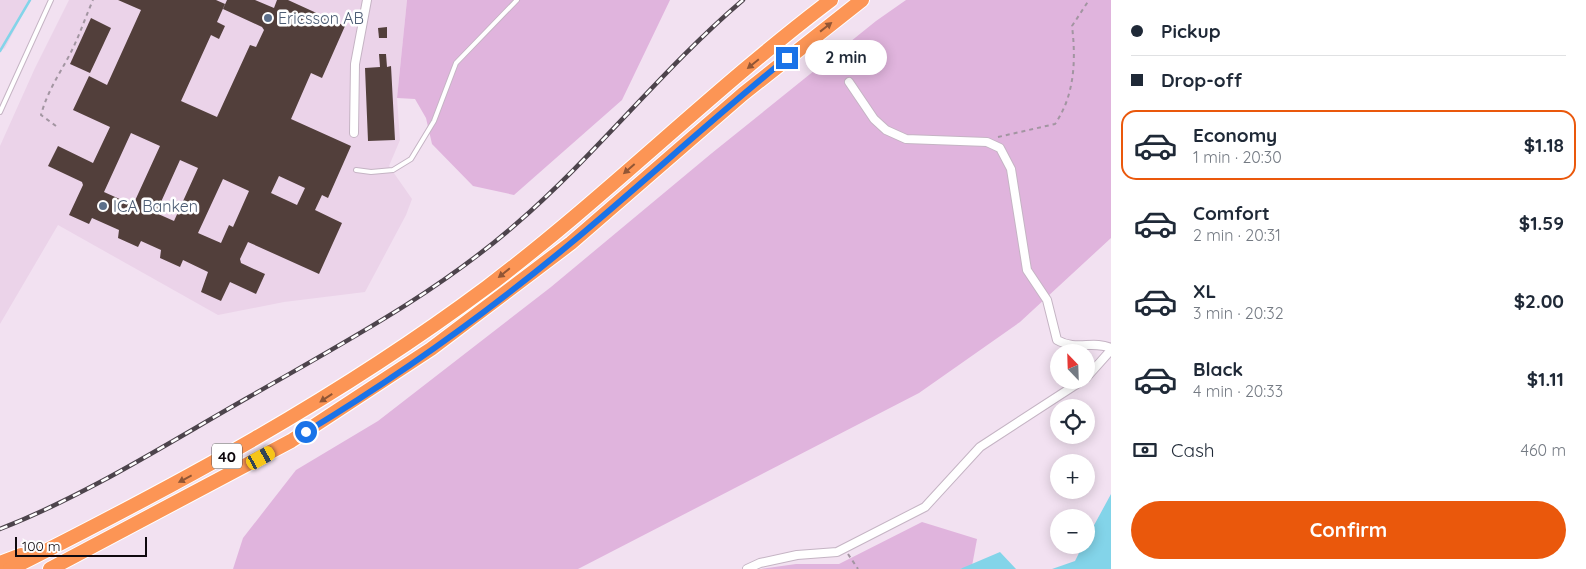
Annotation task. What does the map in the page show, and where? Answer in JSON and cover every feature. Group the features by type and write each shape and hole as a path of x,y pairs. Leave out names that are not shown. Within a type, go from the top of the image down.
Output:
{"highway":[{"name":"40","path":"10,569 231,454 310,408 422,335 552,235 731,81 832,0"},
{"name":"40","path":"50,569 125,531 291,441 431,349 571,243 743,94 862,0"},
{"path":"64,569 125,531"},
{"path":"0,563 83,532"}],"street":[{"path":"354,132 355,64 367,0"},
{"path":"849,82 874,119 886,130 906,139 987,142 1000,148 1011,169 1028,270 1046,300 1057,340 1074,347 1106,345 1111,349 1095,367"},
{"path":"747,569 760,562 797,555 837,552 925,507 980,447 1070,389"}],"lane":[{"path":"0,112 51,0"},
{"path":"356,170 371,172 394,170 410,159 434,121 456,64 518,0"}],"path":[{"path":"56,126 40,115 44,101 59,70 70,55 93,0"},
{"path":"993,145 998,137 1055,124 1066,109 1075,55 1072,26 1089,0"},
{"path":"843,549 858,569"}],"shaded area":[{"path":"0,0 30,0 5,48 0,51"},
{"path":"69,0 407,0 397,98 400,140 389,166 412,199 406,215 365,292 284,302 218,315 58,225 0,324 0,146 35,68"},
{"path":"407,0 670,0 622,100 514,195 473,186 432,144 426,118 415,99 397,98"},
{"path":"906,0 1111,0 1111,238 1020,322 919,393 578,569 233,569 243,538 296,470 378,421 551,287 712,153 876,21"},
{"path":"922,522 977,539 972,566 960,569 761,569 796,564 839,564"}],"water":[{"path":"1111,494 1111,569 1052,569 1075,561 1078,554 1095,554 1095,523"},
{"path":"1000,552 1016,569 960,569"}],"building":[{"path":"118,0 216,0 225,4 217,22 225,26 219,39 211,35 181,101 217,117 250,45 256,47 264,30 262,27 223,9 227,0 255,0 274,8 277,0 288,0 345,26 322,78 311,73 291,119 351,146 328,198 322,195 315,210 342,223 319,274 248,242 240,259 241,263 265,274 256,294 230,282 221,301 201,292 208,272 183,260 180,267 160,258 161,250 141,241 138,247 118,238 119,230 92,218 89,224 69,215 83,185 82,182 48,166 58,146 93,163 110,127 73,110 89,76 107,85 141,10","holes":["131,133 160,146 133,205 104,192","180,160 198,168 174,221 156,213","279,176 305,188 297,205 271,193","223,179 249,191 233,227 229,225 221,243 198,233"]},
{"path":"91,18 111,28 90,73 70,64"},
{"path":"387,27 387,38 379,38 378,28"},
{"path":"379,54 386,54 387,67 391,66 395,140 368,141 365,68 380,67"}],"waterway":[{"path":"0,51 30,0"}],"railway":[{"path":"0,529 64,500 127,467 421,296 485,249 546,197 685,54 743,0"}],"place":[{"name":"Ericsson AB","path":"268,18"},
{"name":"ICA Banken","path":"103,206"}],"route":[{"path":"306,432 378,386 500,299 571,243 787,58"}]}
